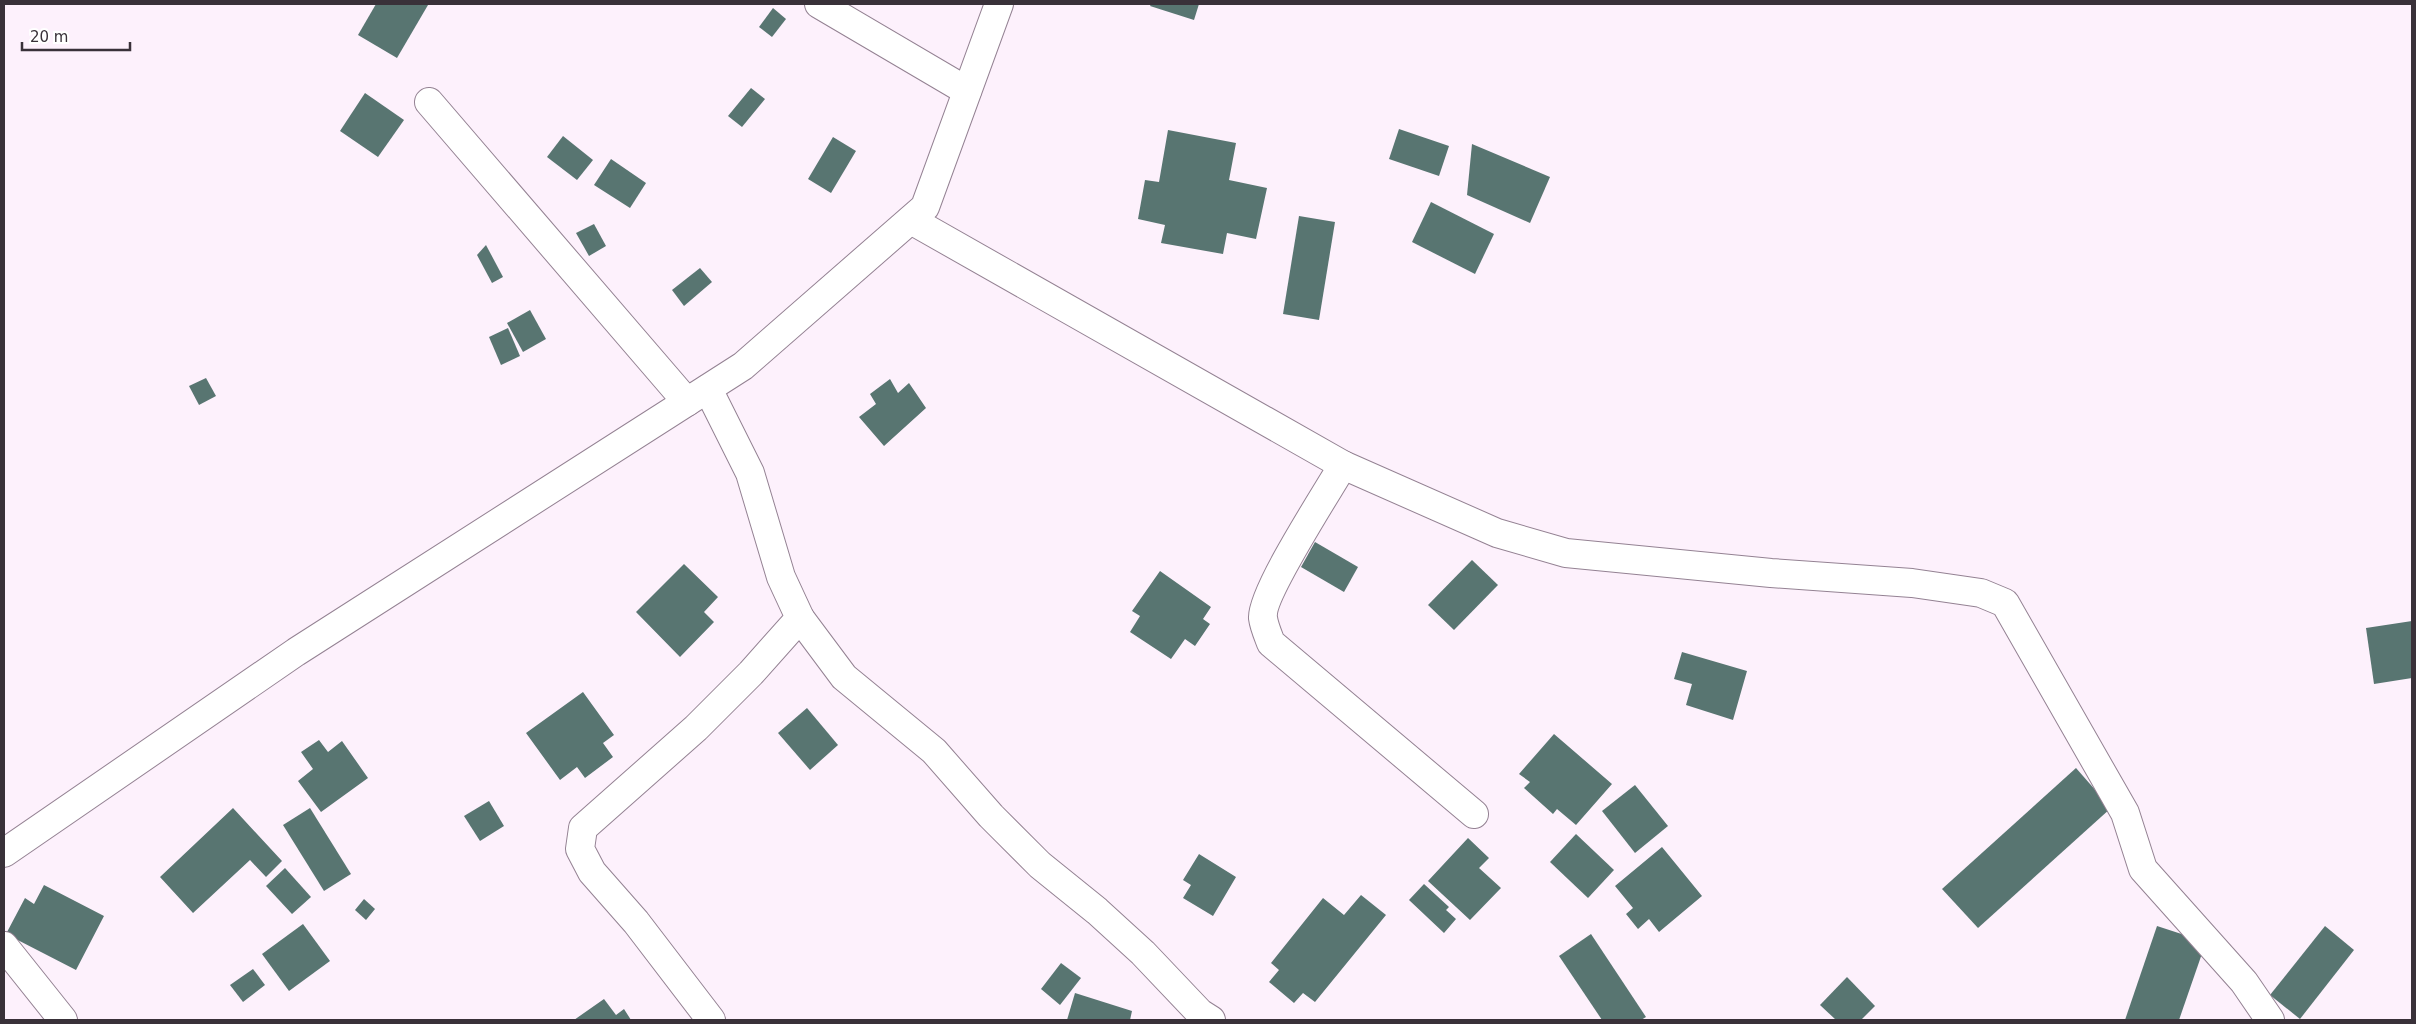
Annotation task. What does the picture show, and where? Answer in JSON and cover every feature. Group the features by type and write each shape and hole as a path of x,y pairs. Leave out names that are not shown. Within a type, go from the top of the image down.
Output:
{"street":[{"path":"819,4 967,91"},
{"path":"4,853 296,652 743,366 925,207 999,4"},
{"path":"429,102 698,395 750,473 781,577 800,618 844,677 934,751 991,816 1040,865 1098,911 1143,953 1200,1013 1211,1020"},
{"path":"911,220 1343,465 1497,533 1566,553 1771,573 1912,583 1981,593 2005,603 2125,813 2143,869 2244,982 2270,1020"},
{"path":"1343,465 1289,554 1274,586 1262,616 1271,643 1474,814"},
{"path":"711,1020 636,922 592,872 580,849 583,828 696,728 751,673 800,618"},
{"path":"4,946 63,1020"}],"building":[{"path":"376,4 428,5 397,58 358,35"},
{"path":"1151,4 1199,4 1194,20 1150,6"},
{"path":"773,8 786,19 772,37 759,27"},
{"path":"751,88 765,99 742,127 728,116"},
{"path":"365,93 404,120 378,157 340,131"},
{"path":"1399,129 1449,146 1439,176 1389,159"},
{"path":"1168,130 1236,143 1229,180 1267,188 1256,239 1227,233 1223,254 1161,243 1165,225 1138,219 1145,180 1159,182"},
{"path":"563,136 593,160 577,180 547,157"},
{"path":"833,137 856,151 831,193 808,179"},
{"path":"1472,144 1550,177 1530,223 1467,195"},
{"path":"611,159 646,183 630,208 594,185"},
{"path":"1431,202 1494,234 1475,274 1412,242"},
{"path":"1299,216 1335,222 1319,320 1283,314"},
{"path":"594,224 606,246 589,256 576,233"},
{"path":"486,245 503,277 492,283 477,255"},
{"path":"700,268 712,282 684,306 672,290"},
{"path":"530,310 546,339 523,352 507,323"},
{"path":"508,328 520,356 501,365 489,337"},
{"path":"206,378 216,396 199,405 189,386"},
{"path":"890,379 898,393 909,383 926,408 884,446 859,417 876,404 870,394"},
{"path":"1315,542 1358,567 1344,592 1301,567"},
{"path":"1472,560 1498,585 1454,630 1428,605"},
{"path":"684,564 718,597 704,612 714,622 680,657 636,612"},
{"path":"1160,571 1211,607 1203,619 1210,624 1195,646 1185,639 1171,659 1130,632 1140,616 1132,611"},
{"path":"2412,621 2412,678 2374,684 2366,628"},
{"path":"1682,652 1747,671 1733,720 1686,705 1692,684 1674,679"},
{"path":"583,692 614,735 603,743 613,757 585,778 577,767 560,780 526,733"},
{"path":"807,708 838,745 810,770 778,733"},
{"path":"1554,734 1612,784 1576,825 1557,809 1553,814 1524,788 1530,782 1519,774"},
{"path":"319,740 328,752 342,741 368,778 321,812 298,781 313,769 301,752"},
{"path":"2076,768 2111,808 1978,928 1942,889"},
{"path":"1635,785 1668,826 1635,853 1602,811"},
{"path":"489,801 504,826 480,841 464,816"},
{"path":"233,808 282,861 266,877 250,860 193,913 160,877"},
{"path":"310,808 351,874 324,891 283,825"},
{"path":"1576,834 1614,870 1588,898 1550,862"},
{"path":"1468,838 1489,858 1479,868 1501,888 1470,920 1428,881"},
{"path":"1662,847 1702,896 1659,932 1649,919 1638,929 1626,914 1633,908 1615,886"},
{"path":"1199,854 1236,877 1213,916 1183,898 1191,885 1183,880"},
{"path":"285,868 311,897 292,914 266,886"},
{"path":"1424,884 1449,907 1446,910 1456,919 1444,933 1409,900"},
{"path":"44,885 104,916 76,970 6,934 25,898 34,904"},
{"path":"1361,895 1386,915 1315,1002 1303,993 1294,1003 1269,982 1279,970 1271,963 1323,898 1344,915"},
{"path":"364,899 375,909 366,920 355,910"},
{"path":"303,924 330,961 289,991 262,954"},
{"path":"2157,926 2206,942 2179,1020 2125,1020"},
{"path":"2325,926 2354,950 2300,1019 2270,995"},
{"path":"1591,934 1646,1017 1641,1020 1602,1020 1559,956"},
{"path":"1061,963 1081,978 1060,1005 1041,989"},
{"path":"253,969 265,985 243,1002 230,985"},
{"path":"1847,977 1875,1006 1861,1020 1836,1020 1820,1005"},
{"path":"1075,993 1132,1011 1130,1020 1067,1020"},
{"path":"604,999 616,1015 624,1009 631,1020 574,1020"}]}
